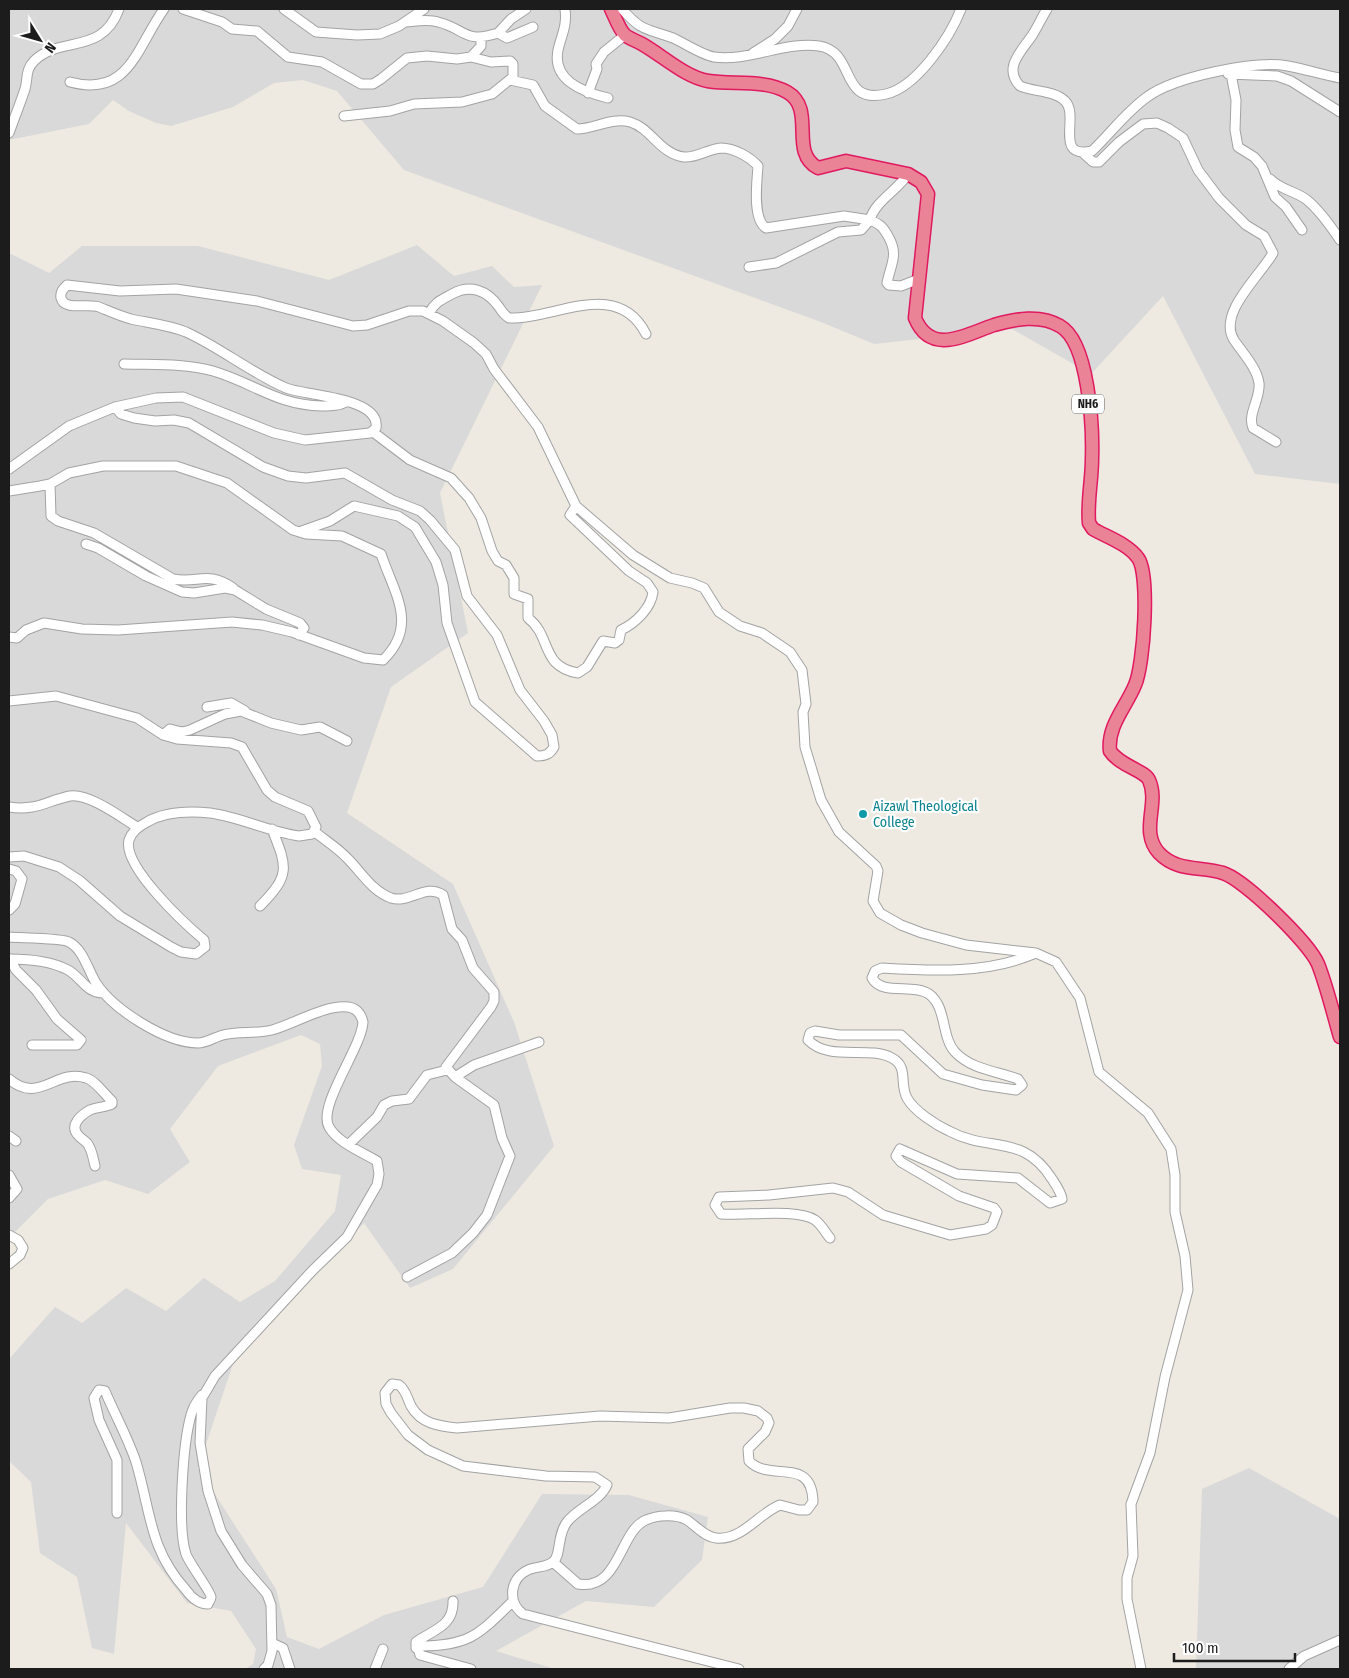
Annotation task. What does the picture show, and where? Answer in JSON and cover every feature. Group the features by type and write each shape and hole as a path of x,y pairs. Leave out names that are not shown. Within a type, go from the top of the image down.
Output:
{"highway":[{"path":"611,9 625,35 696,78 708,81 740,82 786,91 798,105 803,123 805,158 818,168 846,161 908,174"},
{"name":"NH6","path":"908,174 921,182 928,194 915,318 928,335 939,340 959,339 994,325 1029,318 1060,326 1071,335 1079,351 1086,378 1092,457 1089,523 1093,529 1137,556 1145,576 1138,675 1110,732 1110,751 1122,764 1149,779 1151,789 1149,832 1159,853 1179,867 1224,874 1236,879 1270,909 1309,949 1317,963 1340,1037"}],"street":[{"path":"9,133 25,88 27,71 34,61 60,48 93,40 111,24 118,9"},
{"path":"70,82 93,86 113,82 129,65 164,9"},
{"path":"183,9 222,22 232,29 256,30 288,57 322,62 361,84 373,84 381,80 407,58 427,56 456,60 471,57 491,62 512,62 514,74 510,80 492,94 462,102 414,104 390,111 344,116"},
{"path":"284,9 316,32 335,34 380,34 406,22 424,9"},
{"path":"406,22 437,21 451,26 466,35 482,38 498,33 510,19 526,9"},
{"path":"565,9 566,25 558,49 558,67 571,84 588,93 608,98"},
{"path":"622,9 637,26 670,37 710,56 751,54 805,46 821,46 834,52 841,59 849,82 857,90 874,96 894,92 906,84 929,62 947,39 961,9"},
{"path":"751,54 775,39 788,26 797,9"},
{"path":"1046,9 1033,34 1014,60 1013,71 1020,86 1057,95 1064,100 1070,114 1069,139 1075,149 1093,162 1099,162 1119,142 1143,124 1162,125 1183,138 1198,170 1219,198 1246,225 1268,240 1273,253 1248,286 1232,316 1230,325 1232,337 1259,381 1259,395 1251,424 1256,432 1276,442"},
{"path":"498,33 507,38 533,28"},
{"path":"588,93 597,70 596,64 604,52 625,35"},
{"path":"471,57 481,46 482,38"},
{"path":"1083,153 1092,151 1134,107 1167,85 1218,73 1265,66 1286,66 1337,76"},
{"path":"1218,73 1277,76 1291,81 1340,112"},
{"path":"1231,74 1236,100 1236,141 1238,147 1259,162 1275,197 1286,207 1302,230"},
{"path":"510,80 533,85 545,106 577,129 608,122 630,122 644,130 661,146 678,155 695,156 722,148 746,156 758,166 757,212 761,224 766,228 844,216 870,220 883,227 894,246 893,262 887,283 889,285 901,286 919,279"},
{"path":"749,267 776,262 838,232 861,230 870,220 873,210 889,197 908,174"},
{"path":"1266,175 1279,188 1308,201 1327,221 1340,240"},
{"path":"373,432 377,425 374,416 356,403 287,388 181,330 128,318 94,305 68,306 62,302 60,296 62,289 74,284 120,291 176,289 257,301 353,326 367,325 409,311 423,311 459,332 486,354 497,374 538,427 576,506 633,555 670,578 704,588 719,612 740,626 762,633 784,647 797,662 802,670 806,704 803,712 804,747 813,780 821,800 839,832 876,866 878,871 873,901 880,913 908,928 966,945 1036,953 1056,962 1076,990 1083,1006 1099,1072 1148,1113 1167,1140 1174,1164 1175,1212 1187,1269 1188,1290 1165,1377 1150,1453 1131,1504 1132,1556 1127,1578 1127,1599 1141,1669"},
{"path":"429,314 434,303 459,290 470,288 488,296 509,318 599,304 627,311 641,323 646,334"},
{"path":"124,364 191,367 212,371 269,396 304,406 339,405 348,401"},
{"path":"9,470 69,426 115,407 137,404 156,398 183,397 274,433 305,440 373,432 410,460 451,478 469,498 488,534 492,551 514,578 514,594 528,599 528,618 538,627 550,659 569,672 578,673 587,667 603,641 615,643 619,640 621,630 629,626 643,613 653,592 648,583 629,571 570,515 576,506"},
{"path":"115,407 121,414 134,418 155,421 174,420 189,423 263,467 288,476 306,478 345,473 392,500 420,511 455,550 467,596 497,635 520,690 548,728 554,746 551,752 545,756 538,756 475,702 447,623 442,585 436,562 415,527 398,516 354,506 330,521 299,532"},
{"path":"9,491 50,484 69,473 104,466 176,466 227,483 299,532 342,536 381,554 394,588 403,623 394,647 383,660 364,658 299,635 262,625 232,622 118,630 82,629 44,623 26,630 17,638 9,637"},
{"path":"50,484 52,516 58,521 94,533 173,579 211,578 266,609 300,623 304,628 299,635"},
{"path":"86,544 98,548 146,576 182,592 194,593 225,588 235,590"},
{"path":"9,701 38,696 56,696 137,718 163,735 194,741 231,743 242,747 267,790 275,796 308,811 316,823 315,832"},
{"path":"207,707 230,703 271,724 301,730 320,727 346,741"},
{"path":"163,735 170,729 182,732 198,727 229,712 250,714"},
{"path":"9,807 31,808 70,796 78,797 87,799 137,827"},
{"path":"9,857 24,856 59,868 79,880 109,909 171,947 190,953 201,952 205,947 204,940 186,926 160,899 131,859 128,842 137,827 152,819 179,812 214,814 302,837 315,832"},
{"path":"260,906 275,891 284,873 284,861 272,829"},
{"path":"315,832 337,848 371,886 388,896 398,899 428,891 438,892 444,897 451,927 462,940 473,968 492,988 495,996 491,1007 447,1063 447,1070 494,1104 502,1138 510,1156 483,1222 445,1258 407,1278"},
{"path":"9,869 16,871 22,879 15,904 9,910"},
{"path":"9,937 41,940 57,939 71,942 103,993 140,1022 182,1041 199,1043 225,1034 270,1030 334,1007 350,1007 356,1010 361,1016 363,1026 338,1083 327,1116 330,1128 349,1144 377,1161 379,1166 377,1186 370,1201 347,1237 312,1271 215,1376 194,1406 189,1421 182,1498 186,1552 199,1578 210,1592 208,1604 200,1602 189,1594 173,1576 157,1545 147,1514 136,1463 105,1392 100,1390 94,1398 95,1409 117,1460 117,1513"},
{"path":"830,1238 819,1223 810,1217 765,1212 721,1214 715,1205 719,1197 769,1195 833,1188 848,1192 883,1215 950,1235 971,1233 992,1225 997,1219 997,1212 994,1208 959,1196 901,1162 896,1156 900,1149 957,1174 1018,1178 1050,1203 1062,1200 1042,1164 1026,1151 962,1137 948,1131 916,1109 907,1099 902,1068 893,1058 873,1053 856,1054 820,1048 808,1040 810,1034 815,1031 839,1035 901,1035 943,1074 982,1085 1016,1090 1022,1085 1021,1080 975,1065 955,1052 950,1043 938,1006 929,994 921,991 879,985 872,978 875,972 882,968 934,971 959,970 1016,961 1036,953"},
{"path":"9,959 52,964 66,969 89,990 94,993 103,993"},
{"path":"9,959 16,970 36,990 57,1019 81,1040 77,1045 32,1045"},
{"path":"455,1077 474,1065 539,1042"},
{"path":"349,1144 377,1116 384,1105 392,1101 409,1099 428,1075 447,1070"},
{"path":"9,1079 25,1090 39,1088 68,1077 86,1077 96,1082 100,1091 112,1101 112,1104 88,1111 77,1120 75,1128 77,1135 87,1143 91,1150 95,1166"},
{"path":"9,1175 17,1189 9,1198"},
{"path":"9,1236 18,1240 23,1248 20,1255 9,1264"},
{"path":"553,1562 578,1584 594,1584 606,1578 636,1528 646,1519 675,1517 686,1519 709,1536 727,1537 754,1523 780,1505 807,1510 813,1502 810,1483 802,1475 756,1466 749,1460 746,1451 764,1432 769,1423 764,1414 752,1409 730,1408 669,1418 600,1416 457,1428 438,1425 424,1420 412,1407 402,1387 396,1383 387,1388 385,1393 386,1404 408,1435 428,1450 463,1466 546,1476 595,1477 607,1485 603,1491 566,1524 559,1537 558,1556 553,1562 523,1573 512,1590 512,1602 524,1614 739,1669"},
{"path":"206,1388 200,1412 200,1443 208,1491 220,1531 242,1565 267,1594 271,1605 272,1643 270,1660 264,1669"},
{"path":"453,1601 453,1611 445,1625 416,1642 415,1647 420,1654 471,1669"},
{"path":"418,1650 420,1646 443,1646 478,1634 512,1602"},
{"path":"1289,1669 1304,1656 1340,1640"},
{"path":"272,1643 284,1648 290,1669"},
{"path":"376,1669 383,1649"}],"shaded area":[{"path":"9,9 1340,9 1340,484 1255,474 1163,296 1091,374 1012,329 874,344 821,322 404,170 337,91 303,80 274,83 233,107 171,126 156,123 129,111 113,100 89,124 9,140"},
{"path":"417,245 454,276 492,266 514,287 542,285 440,493 468,633 391,687 347,813 453,884 514,1022 554,1146 453,1269 410,1288 364,1223 233,1364 198,1468 276,1589 287,1637 319,1649 384,1615 483,1587 542,1494 629,1495 708,1517 702,1560 654,1607 586,1601 496,1651 555,1669 245,1669 253,1664 256,1649 231,1611 187,1603 126,1523 114,1654 92,1648 77,1577 40,1553 31,1482 9,1461 9,1359 55,1307 82,1323 126,1288 166,1311 204,1278 240,1302 275,1281 335,1211 341,1175 302,1169 294,1145 322,1066 320,1044 301,1035 218,1066 170,1129 190,1162 148,1194 105,1180 48,1199 9,1238 9,253 49,273 82,246 198,246 329,280"},
{"path":"1249,1468 1340,1519 1340,1669 1196,1669 1202,1489"}],"place":[{"name":"Aizawl Theological College","path":"863,814"}]}
